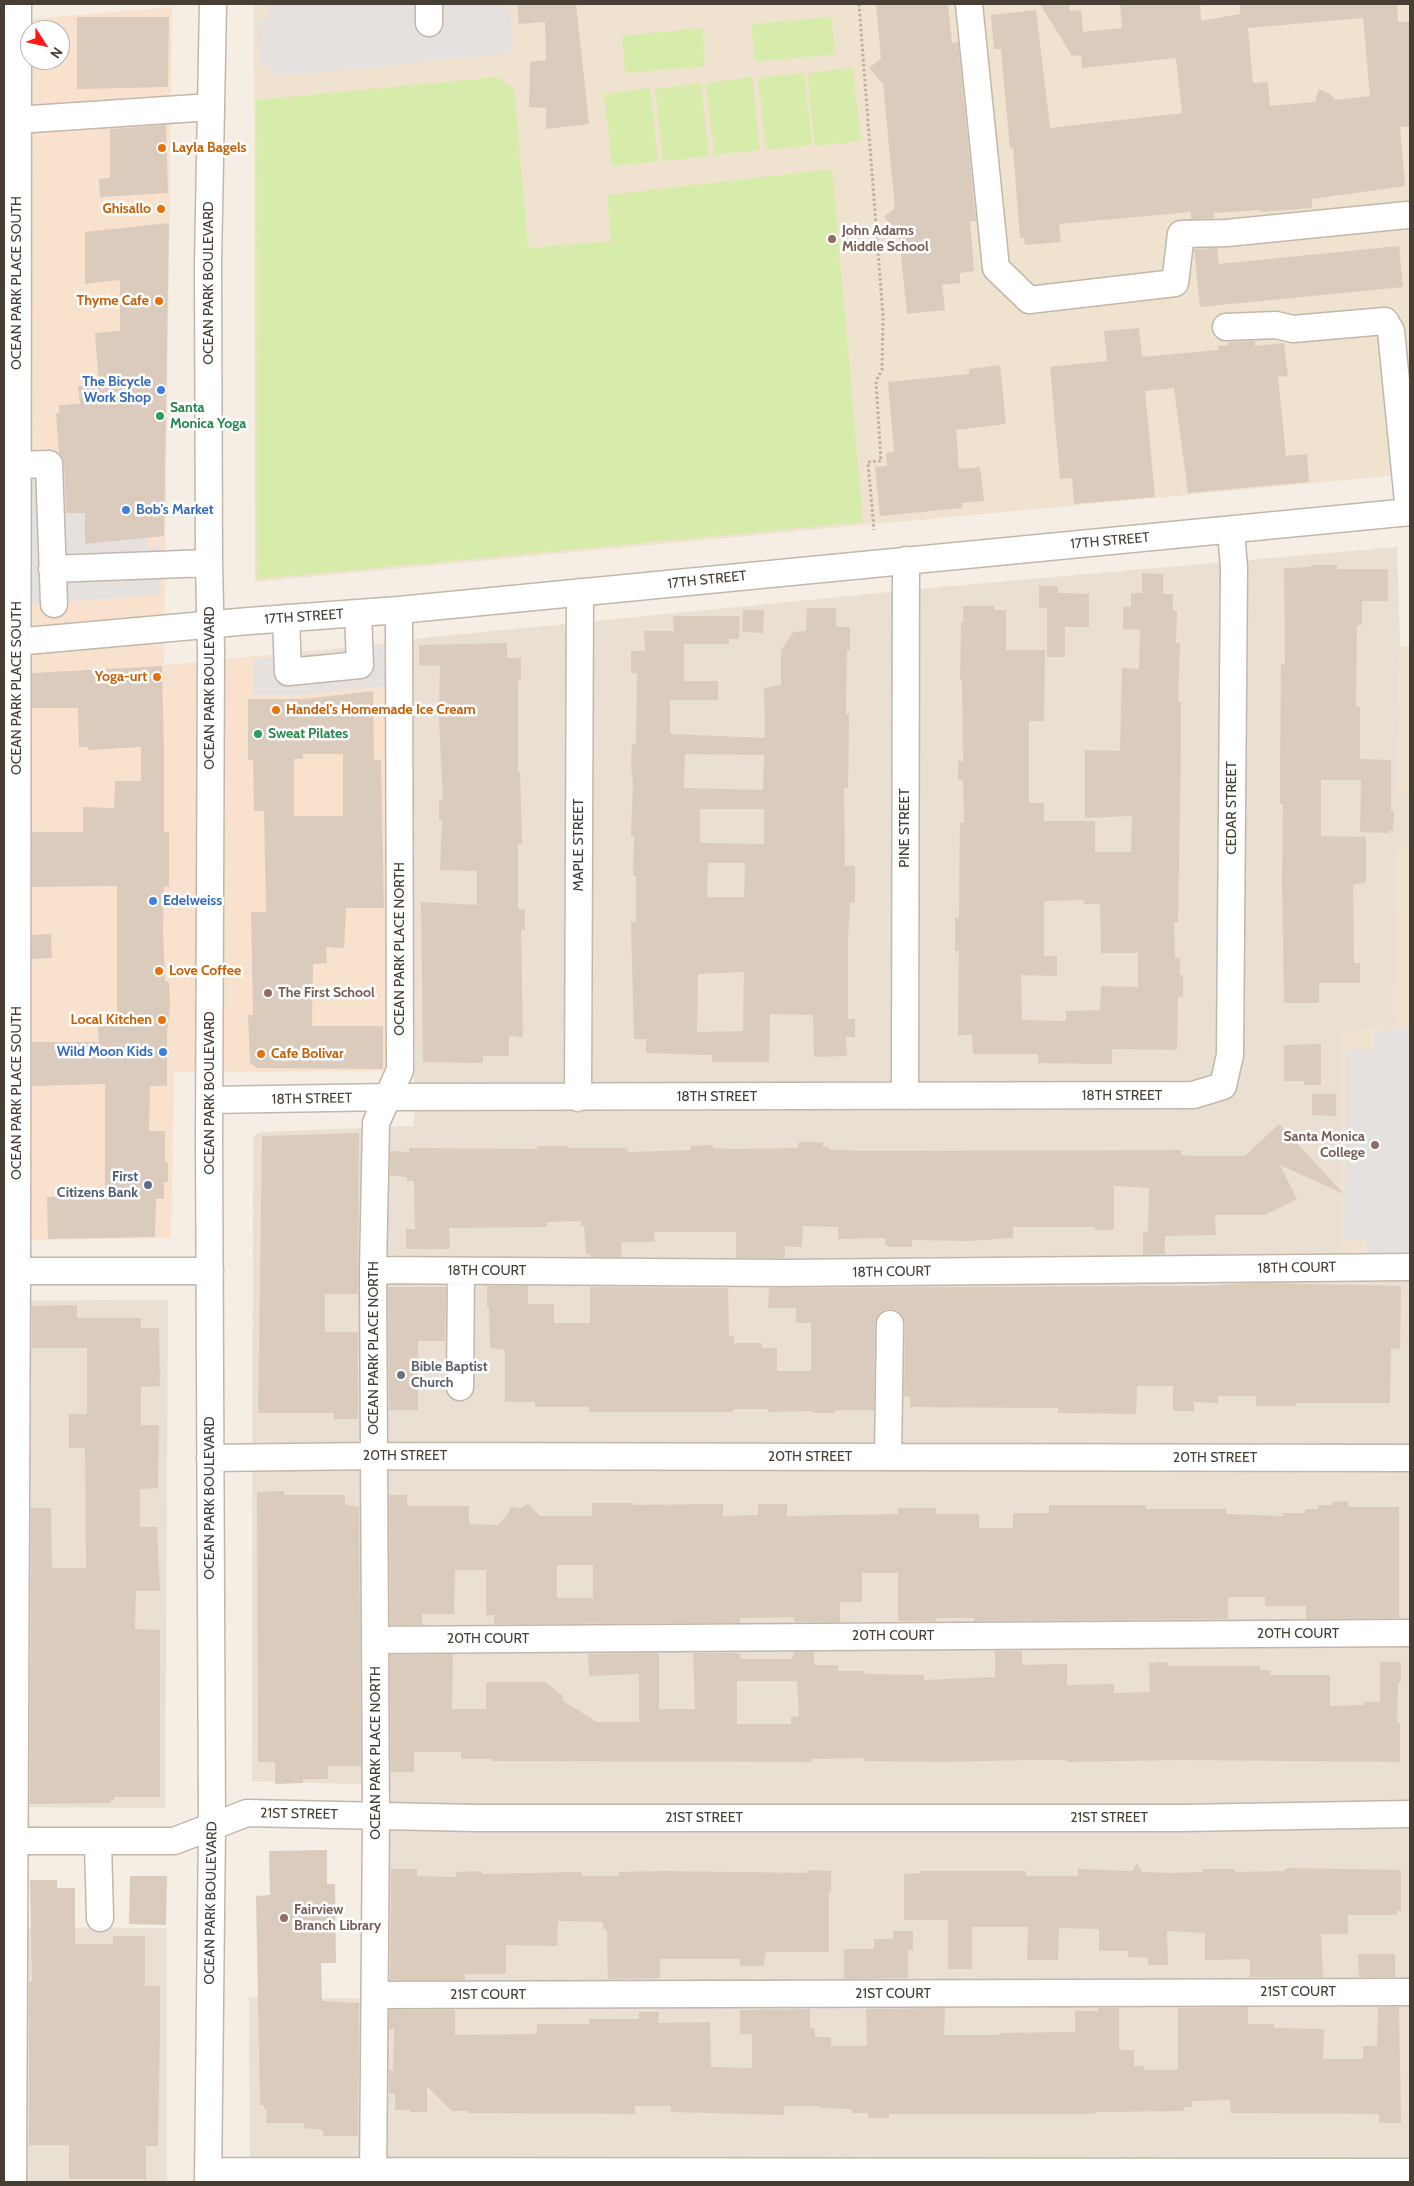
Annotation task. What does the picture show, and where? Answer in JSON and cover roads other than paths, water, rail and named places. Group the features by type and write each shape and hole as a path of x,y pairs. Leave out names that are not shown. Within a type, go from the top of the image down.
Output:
{"street":[{"name":"OCEAN PARK PLACE SOUTH","path":"13,2182 9,1841 10,643 17,465 18,4"},
{"name":"OCEAN PARK BOULEVARD","path":"208,2177 212,1826 208,263 213,4"},
{"path":"969,4 996,268 1030,300 1175,283 1181,234 1226,233 1407,215"},
{"path":"17,120 211,107"},
{"path":"1226,327 1276,325 1293,329 1385,321 1391,331 1410,512"},
{"path":"17,465 50,464 54,604"},
{"name":"17TH STREET","path":"10,643 286,618 399,610 1410,512"},
{"name":"CEDAR STREET","path":"1223,1086 1230,1055 1234,578 1231,530"},
{"name":"PINE STREET","path":"905,1096 906,560"},
{"path":"52,569 209,563"},
{"name":"MAPLE STREET","path":"578,1098 580,592"},
{"name":"OCEAN PARK PLACE NORTH","path":"373,2177 376,1816 373,1270 376,1123 400,1070 399,610"},
{"path":"286,618 288,672 360,665 358,613"},
{"name":"18TH STREET","path":"210,1100 388,1097 1193,1096 1223,1086"},
{"name":"18TH COURT","path":"373,1270 785,1273 1410,1267"},
{"path":"10,1271 210,1271"},
{"path":"460,1387 461,1271"},
{"path":"888,1457 890,1324"},
{"name":"20TH STREET","path":"210,1458 374,1456 1410,1458"},
{"name":"20TH COURT","path":"375,1640 1410,1633"},
{"name":"21ST STREET","path":"9,1841 174,1841 247,1813 475,1818 1183,1818 1410,1814"},
{"path":"98,1842 100,1918"},
{"name":"21ST COURT","path":"375,1995 1410,1992"},
{"path":"208,2177 1410,2172"}],"place":[{"name":"Layla Bagels","path":"162,148"},
{"name":"Ghisallo","path":"161,209"},
{"name":"John Adams Middle School","path":"832,239"},
{"name":"Thyme Cafe","path":"159,301"},
{"name":"The Bicycle Work Shop","path":"161,390"},
{"name":"Santa Monica Yoga","path":"160,416"},
{"name":"Bob's Market","path":"126,510"},
{"name":"Yoga-urt","path":"157,677"},
{"name":"Handel's Homemade Ice Cream","path":"276,710"},
{"name":"Sweat Pilates","path":"258,734"},
{"name":"Edelweiss","path":"153,901"},
{"name":"Love Coffee","path":"159,971"},
{"name":"The First School","path":"268,993"},
{"name":"Local Kitchen","path":"162,1020"},
{"name":"Wild Moon Kids","path":"163,1052"},
{"name":"Cafe Bolivar","path":"261,1054"},
{"name":"Santa Monica College","path":"1375,1145"},
{"name":"First Citizens Bank","path":"148,1185"},
{"name":"Bible Baptist Church","path":"401,1375"},
{"name":"Fairview Branch Library","path":"284,1918"}]}
